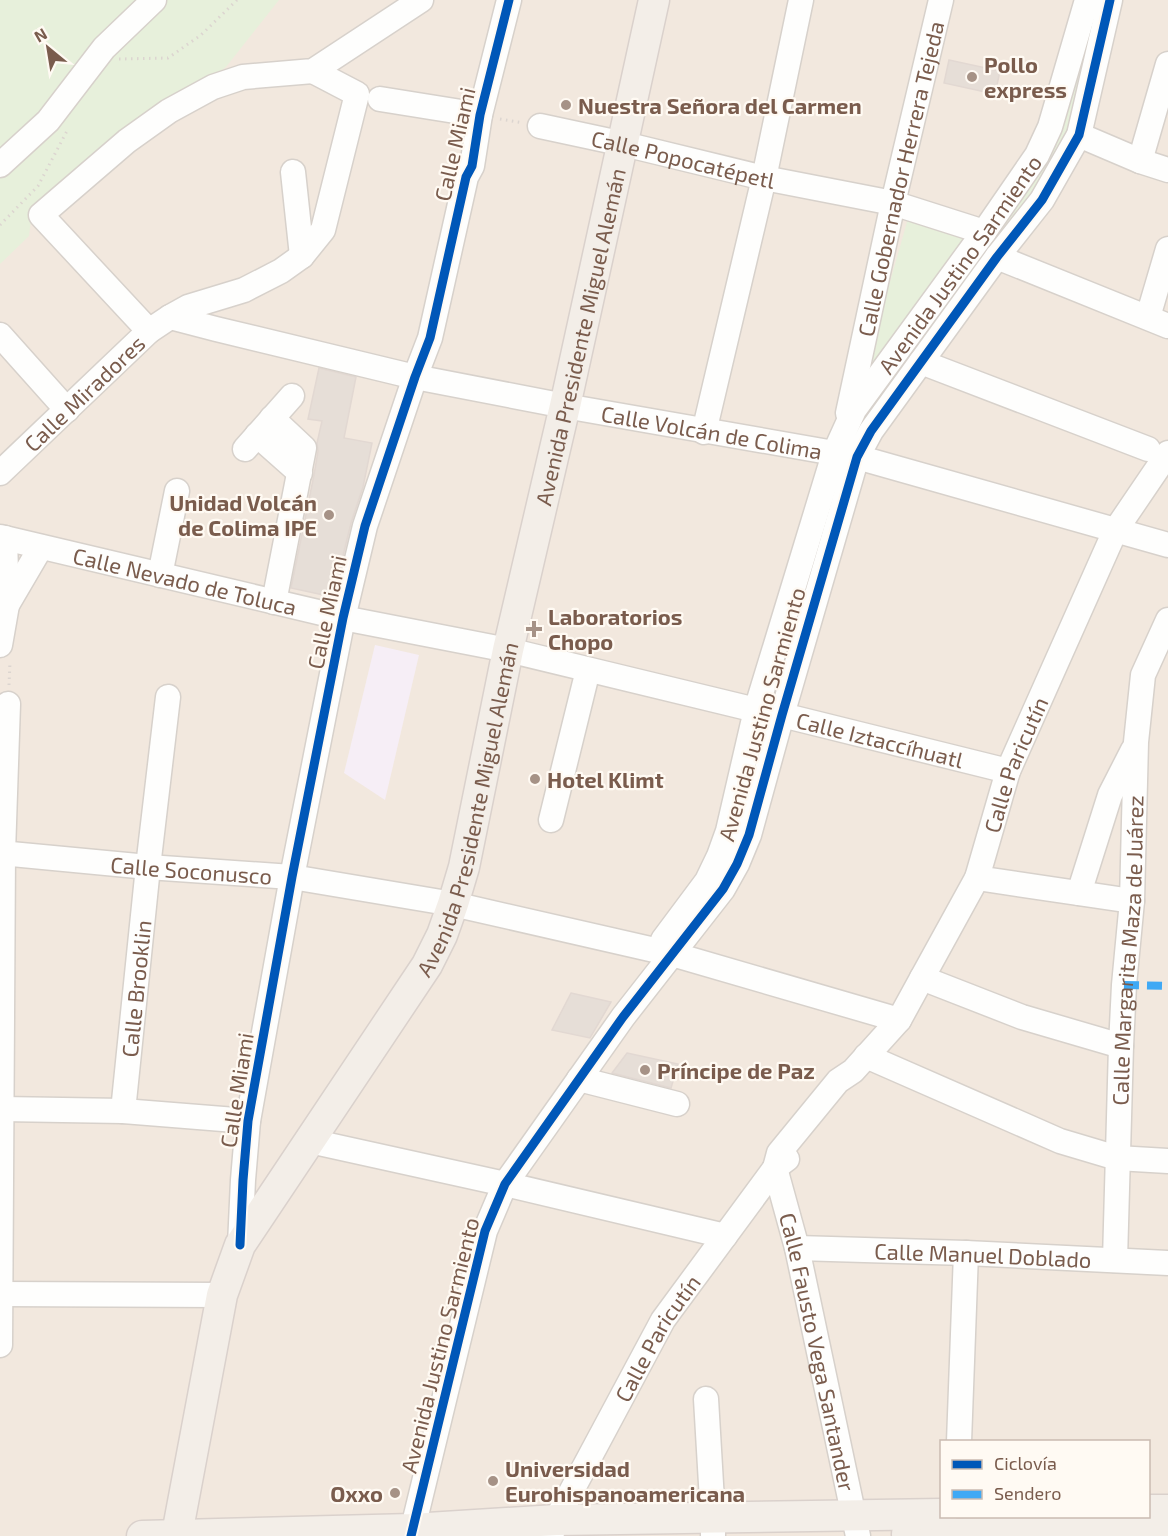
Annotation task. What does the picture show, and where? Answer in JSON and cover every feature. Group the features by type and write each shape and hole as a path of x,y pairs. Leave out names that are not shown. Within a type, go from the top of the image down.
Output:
{"main road":[{"name":"Avenida Presidente Miguel Alemán","path":"177,1535 222,1294 240,1245 427,965 453,904 464,867 508,650 566,406 654,0"},
{"path":"1150,1510 1168,1510"},
{"path":"760,1536 857,1529 940,1514"},
{"path":"142,1536 713,1527 1168,1531"}],"street":[{"path":"0,165 48,121 104,48 154,0"},
{"path":"149,332 41,215 127,141 169,111 213,87 243,77 313,71 421,0"},
{"name":"Calle Miami","path":"240,1245 248,1121 292,877 343,618 365,526 430,338 466,177 472,166 480,115 509,0"},
{"path":"704,432 764,178 801,0"},
{"name":"Calle Gobernador Herrera Tejeda","path":"845,429 893,203 941,0"},
{"name":"Avenida Justino Sarmiento","path":"664,952 723,889 749,835 782,715 846,456 845,429 854,410 1038,155 1050,127 1087,0"},
{"name":"Avenida Justino Sarmiento","path":"412,1532 485,1231 505,1184 623,1017 707,881 728,831 756,710 846,456 871,431 997,257 1042,200 1079,135 1110,0"},
{"path":"1140,161 1168,64"},
{"path":"313,71 369,97 480,115"},
{"name":"Calle Miradores","path":"0,473 149,332 170,316 244,290 281,271 302,256 323,230 369,97"},
{"name":"Calle Popocatépetl","path":"540,126 764,178 893,203 984,232"},
{"path":"1079,135 1140,161 1168,170"},
{"path":"293,172 302,256"},
{"path":"997,257 1158,321 1168,249"},
{"path":"216,329 219,297"},
{"name":"Calle Volcán de Colima","path":"170,316 415,377 704,432 846,456 1168,545"},
{"path":"0,335 67,410"},
{"path":"921,362 1158,451"},
{"path":"274,602 304,448 258,434 292,396"},
{"name":"Calle Paricutín","path":"553,1528 663,1320 775,1168 779,1153 838,1081 860,1064 898,1020 922,978 977,878 1008,771 1115,531 1165,456 1158,451"},
{"path":"160,575 177,492"},
{"path":"0,645 3,608 3,537"},
{"name":"Calle Nevado de Toluca","path":"3,537 343,618 508,650"},
{"path":"3,608 41,547"},
{"name":"Calle Margarita Maza de Juárez","path":"1115,1260 1120,1046 1132,901 1136,742 1143,675 1168,620"},
{"name":"Calle Iztaccíhuatl","path":"508,650 1008,771"},
{"path":"551,820 588,670"},
{"name":"Calle Brooklin","path":"123,1111 168,697"},
{"path":"0,1345 2,853 8,704"},
{"name":"Calle Margarita Maza de Juárez","path":"1079,893 1110,795 1136,742"},
{"name":"Calle Soconusco","path":"2,853 148,867 292,877 453,904 664,952 898,1020"},
{"path":"977,878 1132,901"},
{"path":"922,978 1022,1017 1120,1046"},
{"path":"860,1064 1060,1141 1117,1158 1168,1161"},
{"path":"579,1079 678,1104"},
{"path":"2,1109 123,1111 248,1121"},
{"path":"310,1141 724,1236"},
{"name":"Calle Fausto Vega Santander","path":"775,1168 797,1248 857,1529"},
{"name":"Calle Manuel Doblado","path":"797,1248 966,1253 1168,1263"},
{"path":"959,1440 966,1253"},
{"path":"1,1294 222,1294"},
{"path":"706,1399 713,1527"}],"path":[{"path":"120,59 168,58 201,35 237,0"},
{"path":"480,115 540,126"},
{"path":"0,225 38,186 72,121"}],"shaded area":[{"path":"0,0 1168,0 1168,1536 0,1536"},
{"path":"375,645 419,655 385,800 344,773"}],"green space":[{"path":"0,0 279,0 226,67 31,220 29,236 0,264"},
{"path":"1102,0 1065,144 1039,193 881,397 873,391 1027,185"},
{"path":"909,215 968,238 911,311 859,391"}],"building":[{"name":"Pollo express","path":"949,60 1000,71 995,94 944,83"},
{"name":"Unidad Volcán de Colima IPE","path":"319,368 356,377 344,438 372,443 363,487 351,523 333,597 291,588 314,475 322,421 308,419"},
{"path":"571,993 611,1002 590,1038 552,1030"},
{"name":"Príncipe de Paz","path":"627,1053 678,1064 671,1088 612,1073"}],"marked path":[{"path":"1124,985 1168,986"}],"cycle path":[{"path":"240,1245 248,1121 292,877 343,618 365,526 430,338 466,177 472,166 480,115 509,0"},
{"path":"411,1536 485,1231 505,1184 623,1017 723,889 737,864 749,835 857,457 871,431 997,257 1042,200 1079,135 1110,0"}],"place":[{"name":"Pollo express","path":"972,77"},
{"name":"Nuestra Señora del Carmen","path":"566,105"},
{"name":"Unidad Volcán de Colima IPE","path":"329,515"},
{"name":"Laboratorios Chopo","path":"534,629"},
{"name":"Hotel Klimt","path":"535,779"},
{"name":"Príncipe de Paz","path":"645,1070"},
{"name":"Universidad Eurohispanoamericana","path":"493,1481"},
{"name":"Oxxo","path":"395,1493"}]}
